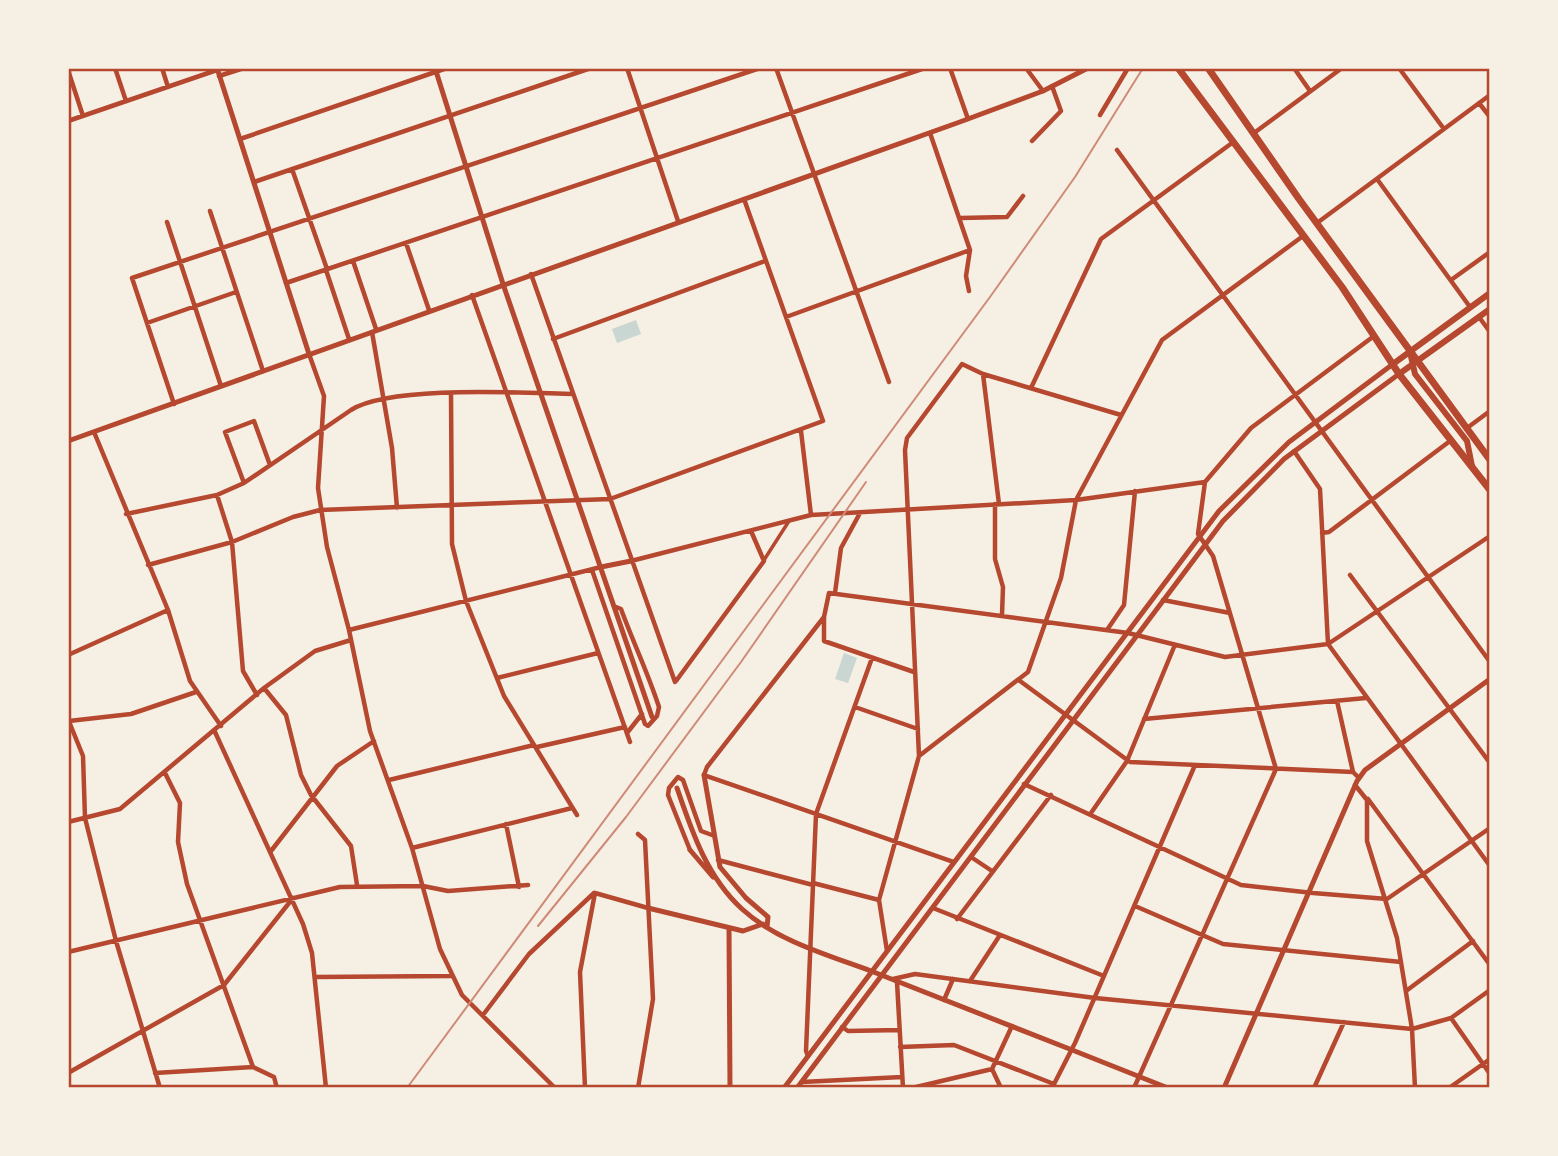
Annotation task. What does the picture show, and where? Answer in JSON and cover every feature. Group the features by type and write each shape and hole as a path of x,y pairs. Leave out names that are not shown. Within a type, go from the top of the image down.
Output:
{"highway":[{"path":"1178,68 1231,143 1303,236 1399,374 1490,490"},
{"path":"1185,68 1185,80"},
{"path":"1208,68 1409,350 1415,363 1490,460"}],"main road":[{"path":"1393,364 1490,293"},
{"path":"1399,374 1490,309"},
{"path":"1415,363 1415,374 1467,441 1473,467"}],"street":[{"path":"115,68 126,102"},
{"path":"162,68 168,87"},
{"path":"68,121 168,87 218,72 244,68"},
{"path":"239,139 447,68"},
{"path":"253,182 591,68"},
{"path":"627,68 678,221"},
{"path":"174,404 132,278 760,68"},
{"path":"776,68 889,382"},
{"path":"286,283 925,68"},
{"path":"950,68 968,119"},
{"path":"1026,68 1043,91"},
{"path":"1100,115 1128,68"},
{"path":"1294,68 1310,91"},
{"path":"1254,133 1342,68"},
{"path":"1399,68 1444,129"},
{"path":"68,441 930,133 1043,91 1085,69"},
{"path":"68,70 83,116"},
{"path":"436,70 503,284 652,717"},
{"path":"218,72 324,396 320,510 374,741 412,848 451,976 462,995 555,1088"},
{"path":"1032,141 1061,111 1052,86"},
{"path":"1317,223 1490,95"},
{"path":"1479,103 1490,117"},
{"path":"930,133 970,250 966,276 969,291"},
{"path":"1031,388 1101,239 1231,143"},
{"path":"1117,150 1490,662"},
{"path":"292,169 349,339"},
{"path":"1377,180 1470,307"},
{"path":"960,218 1007,217 1023,196"},
{"path":"148,565 232,542 293,517 320,510 610,499 823,421 744,199"},
{"path":"210,211 263,371"},
{"path":"167,222 222,386"},
{"path":"919,756 1020,681 1030,668 1063,569 1076,500 1162,340 1303,236"},
{"path":"406,243 429,310"},
{"path":"786,317 970,250"},
{"path":"1450,281 1490,252"},
{"path":"353,261 374,330 397,508"},
{"path":"553,339 765,261"},
{"path":"531,274 675,682 764,561 789,521"},
{"path":"146,323 236,292"},
{"path":"472,295 630,742"},
{"path":"1479,317 1490,332"},
{"path":"1133,1088 1276,769 1213,556 1199,537 1205,482 1251,428 1374,336"},
{"path":"784,1088 874,972 887,951 1199,537 1267,461 1393,364"},
{"path":"887,951 879,900 919,756 911,603 907,438 959,366 965,365 983,374 1121,415"},
{"path":"983,374 997,504 995,559 1003,587 1002,614"},
{"path":"795,1088 1235,507 1294,451 1399,374"},
{"path":"126,514 217,495 244,483 356,407 384,399 451,393 573,394"},
{"path":"451,393 452,544 466,601 504,696 576,815"},
{"path":"1466,428 1490,411"},
{"path":"244,483 225,432 254,421 270,465"},
{"path":"801,430 811,515"},
{"path":"94,432 168,610 197,692 221,726"},
{"path":"1322,533 1329,532 1450,441"},
{"path":"1294,451 1320,489 1328,644 1490,866"},
{"path":"349,630 811,515 1076,500 1205,482"},
{"path":"1107,630 1124,605 1135,491"},
{"path":"217,495 232,542 243,671 257,695"},
{"path":"835,593 841,548 860,513"},
{"path":"751,531 764,561"},
{"path":"914,672 824,641 828,595 835,593 1047,620 1128,633 1217,657 1243,655 1328,644 1490,537"},
{"path":"592,570 648,726 657,716 659,707 638,647 632,639 621,609 616,607"},
{"path":"1350,575 1490,763"},
{"path":"1163,600 1230,613"},
{"path":"68,655 168,610"},
{"path":"765,925 768,916 730,881 718,860 704,775 707,767 767,686 824,617"},
{"path":"68,822 120,809 215,732 264,688 315,651 351,640"},
{"path":"1091,813 1127,761 1174,646"},
{"path":"497,678 598,653"},
{"path":"808,1056 816,814 872,658"},
{"path":"1224,1088 1359,778 1399,744 1490,679"},
{"path":"1020,681 1127,761 1353,772"},
{"path":"264,688 286,715 301,775 313,799 351,846 357,885"},
{"path":"160,1088 116,940 85,818 83,756 68,720 131,714 197,692"},
{"path":"1144,719 1366,698"},
{"path":"1337,701 1353,772 1359,778"},
{"path":"855,707 918,729"},
{"path":"626,734 642,714"},
{"path":"389,780 625,727"},
{"path":"215,732 293,898 312,953 326,1088"},
{"path":"271,851 337,766 374,741"},
{"path":"900,1047 954,1045 996,1060 1053,1086 1072,1050 1195,765"},
{"path":"165,773 180,803 178,848 200,921 253,1067"},
{"path":"704,775 963,867"},
{"path":"712,835 701,831 683,780 678,777 669,788 668,795 690,850 742,909 765,925 810,948 1168,1088"},
{"path":"1024,784 1091,813 1226,879 1245,886 1309,893 1384,900 1490,828"},
{"path":"1355,785 1424,873 1490,965"},
{"path":"677,788 693,837 720,884"},
{"path":"957,919 1051,795"},
{"path":"1365,796 1367,841 1401,962 1406,991 1412,1029 1415,1088"},
{"path":"412,848 572,808"},
{"path":"506,824 519,887"},
{"path":"638,834 645,840 653,999 638,1088"},
{"path":"971,857 992,871"},
{"path":"718,860 879,900"},
{"path":"68,952 357,885 423,886 448,891 528,885"},
{"path":"595,893 729,928 749,931 765,925"},
{"path":"483,1015 529,954 595,893"},
{"path":"585,1088 580,972 595,893"},
{"path":"68,1073 224,985 293,898"},
{"path":"1135,906 1223,944 1401,962"},
{"path":"933,908 1104,976"},
{"path":"729,928 730,1088"},
{"path":"970,981 1000,935"},
{"path":"1406,991 1474,942"},
{"path":"894,981 908,974 1095,998 1412,1029 1451,1018 1490,990"},
{"path":"315,977 451,976"},
{"path":"944,1000 953,979"},
{"path":"894,981 903,1088"},
{"path":"1451,1018 1490,1074"},
{"path":"1314,1088 1344,1022"},
{"path":"1001,1088 992,1069 1012,1026"},
{"path":"842,1027 848,1031 899,1030"},
{"path":"1449,1088 1490,1059"},
{"path":"155,1073 253,1067 274,1077 277,1088"},
{"path":"912,1088 992,1069"},
{"path":"795,1088 808,1073"},
{"path":"802,1082 839,1085 902,1077"}],"shaded area":[{"path":"636,320 641,334 617,343 612,329"},
{"path":"844,653 857,658 848,683 835,679"}],"railway":[{"path":"407,1088 990,297 1075,177 1143,68"},
{"path":"538,926 626,817 741,662 866,482"}]}
